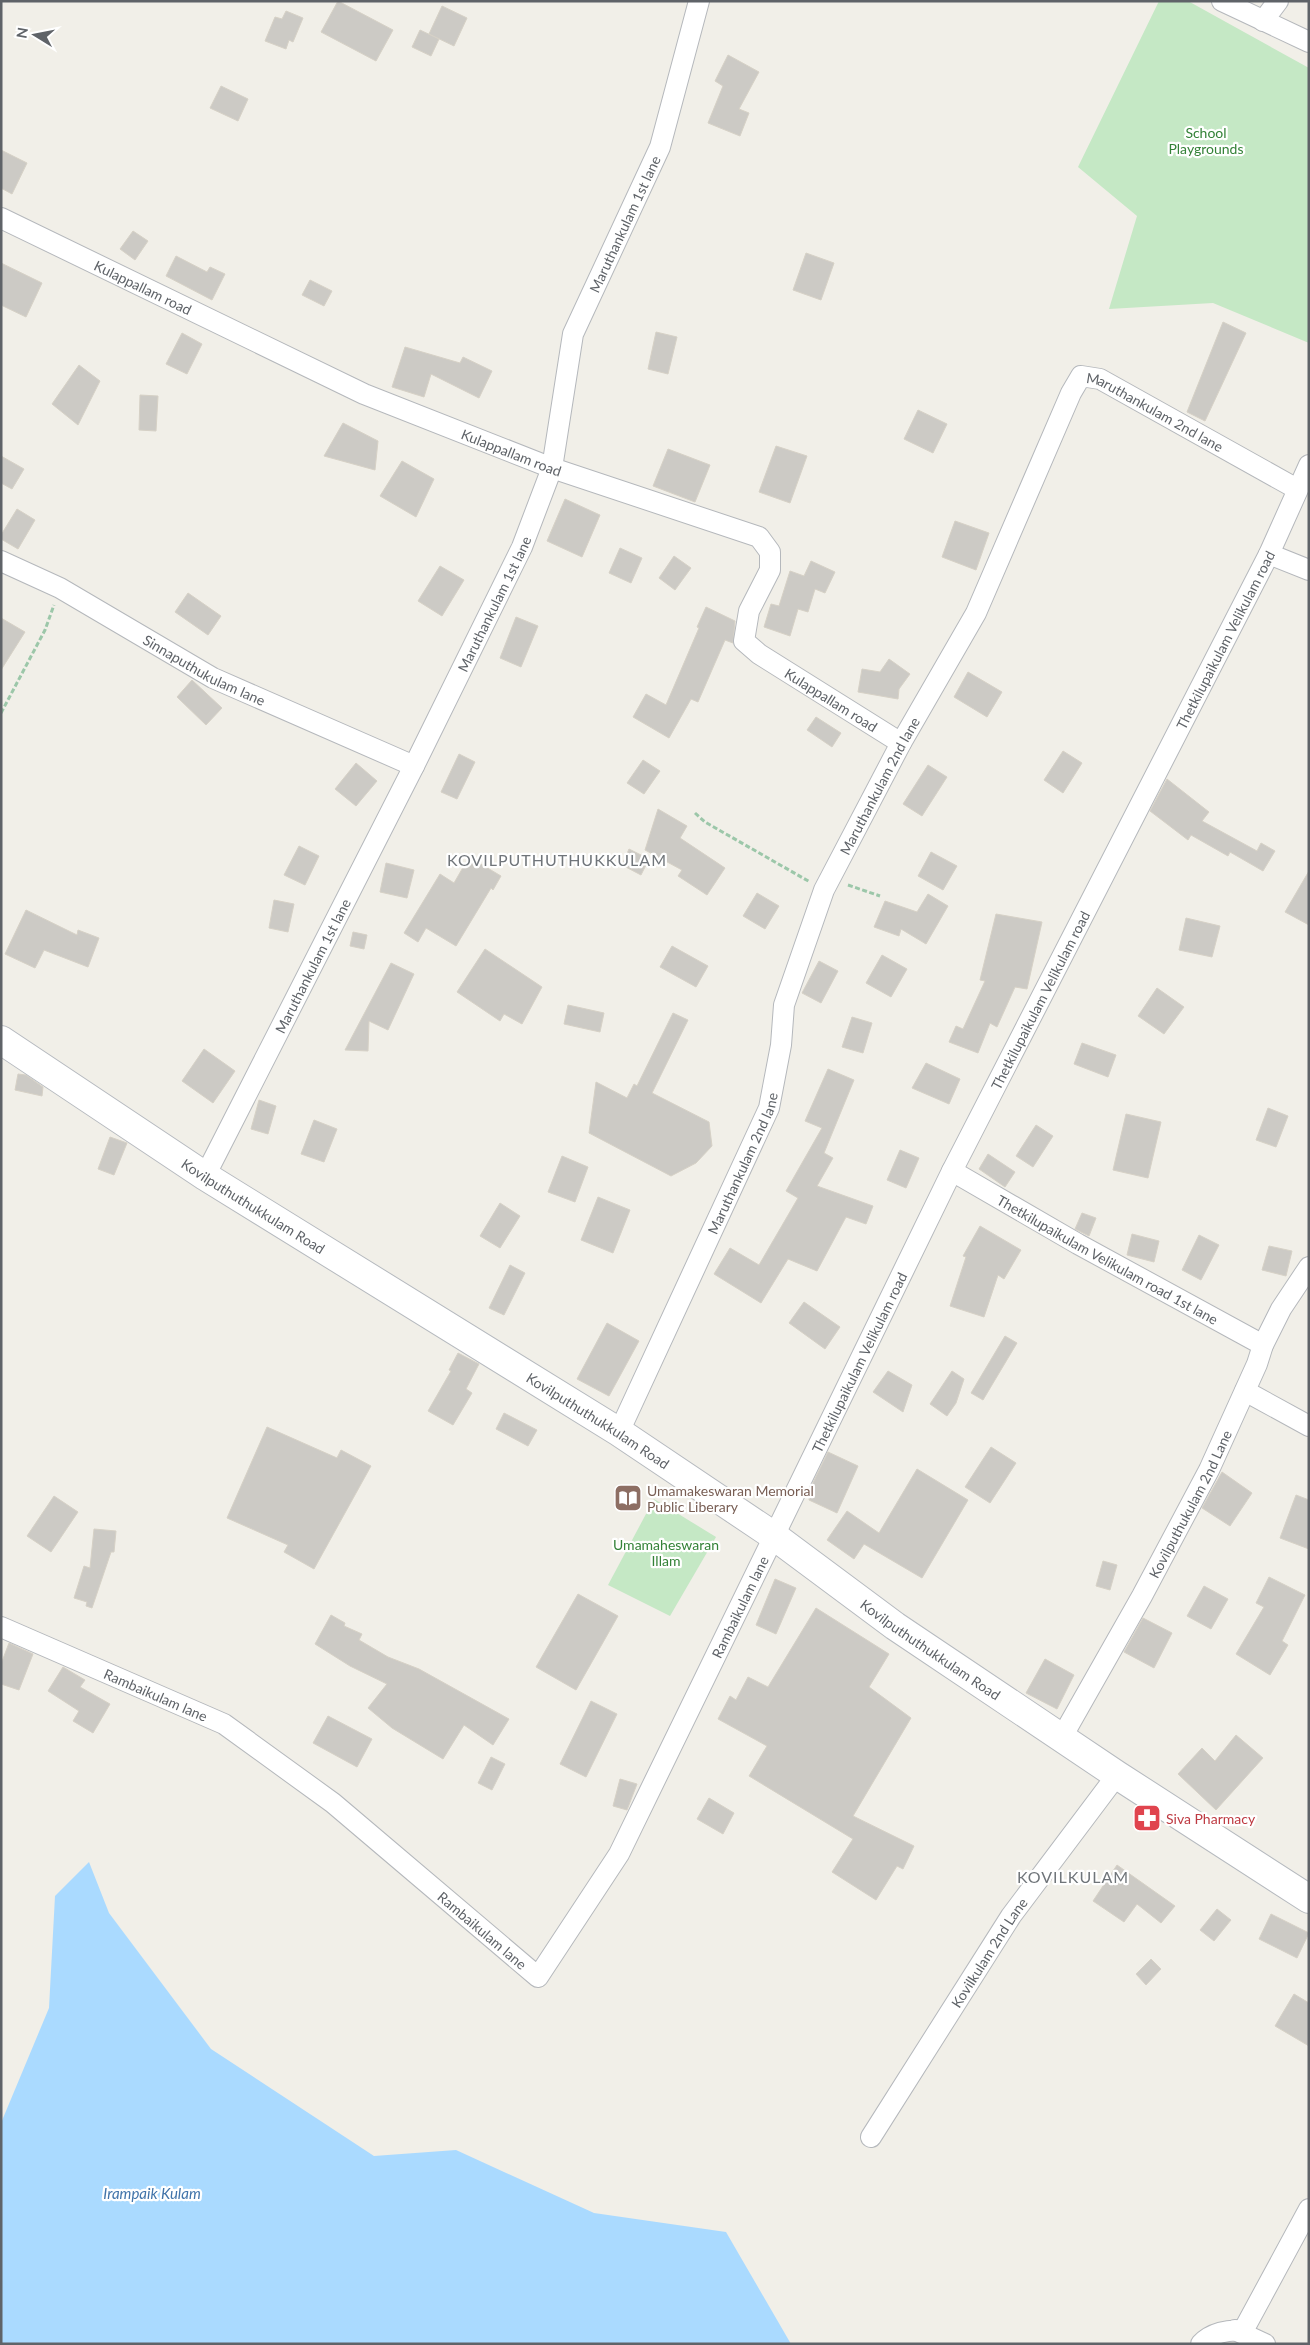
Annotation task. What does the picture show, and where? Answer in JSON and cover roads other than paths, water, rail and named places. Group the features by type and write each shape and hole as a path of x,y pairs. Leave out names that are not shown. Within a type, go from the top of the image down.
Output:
{"street":[{"name":"Maruthankulam 1st lane","path":"205,1176 414,766 522,547 552,468 573,334 660,147 699,1"},
{"path":"1222,1 1309,42"},
{"path":"1263,21 1278,1"},
{"name":"Kulappallam road","path":"1,218 364,394 552,468 759,537 770,552 770,570 750,611 744,642 759,654 901,743"},
{"name":"Maruthankulam 2nd lane","path":"619,1432 769,1108 781,1046 784,1005 824,890 901,743 976,613 1071,392 1081,376 1100,379 1297,489"},
{"name":"Thetkilupaikulam Velikulam road","path":"774,1536 952,1171 1269,554 1309,465"},
{"path":"1269,554 1309,570"},
{"name":"Sinnaputhukulam lane","path":"1,561 60,588 213,678 414,766"},
{"name":"Kovilputhuthukkulam Road","path":"1,1040 205,1176 619,1432 774,1536 895,1626 1117,1775 1309,1899"},
{"name":"Thetkilupaikulam Velikulam road 1st lane","path":"952,1171 1078,1244 1264,1345"},
{"name":"Kovilputhukulam 2nd Lane","path":"1062,1737 1142,1596 1209,1470 1246,1391 1281,1308 1309,1267"},
{"path":"1246,1391 1309,1426"},
{"name":"Rambaikulam lane","path":"1,1627 224,1724 333,1802 538,1977 619,1854 774,1536"},
{"name":"Kovilkulam 2nd Lane","path":"871,2137 1011,1916 1117,1775"},
{"path":"1201,2344 1208,2336 1235,2330 1243,2331 1309,2209"},
{"path":"1235,2330 1266,2344"}],"water":[{"name":"Irampaik Kulam","path":"89,1862 109,1913 211,2049 374,2156 456,2150 594,2213 726,2232 791,2344 1,2344 1,2123 49,2008 55,1896"}],"place":[{"name":"Umamakeswaran Memorial Public Liberary","path":"628,1498"},
{"name":"Siva Pharmacy","path":"1147,1818"}],"district":[{"name":"KOVILPUTHUTHUKKULAM","path":"557,859"},
{"name":"KOVILKULAM","path":"1073,1876"}],"park label":[{"name":"School Playgrounds","path":"1206,140"},
{"name":"Umamaheswaran Illam","path":"666,1552"}]}
